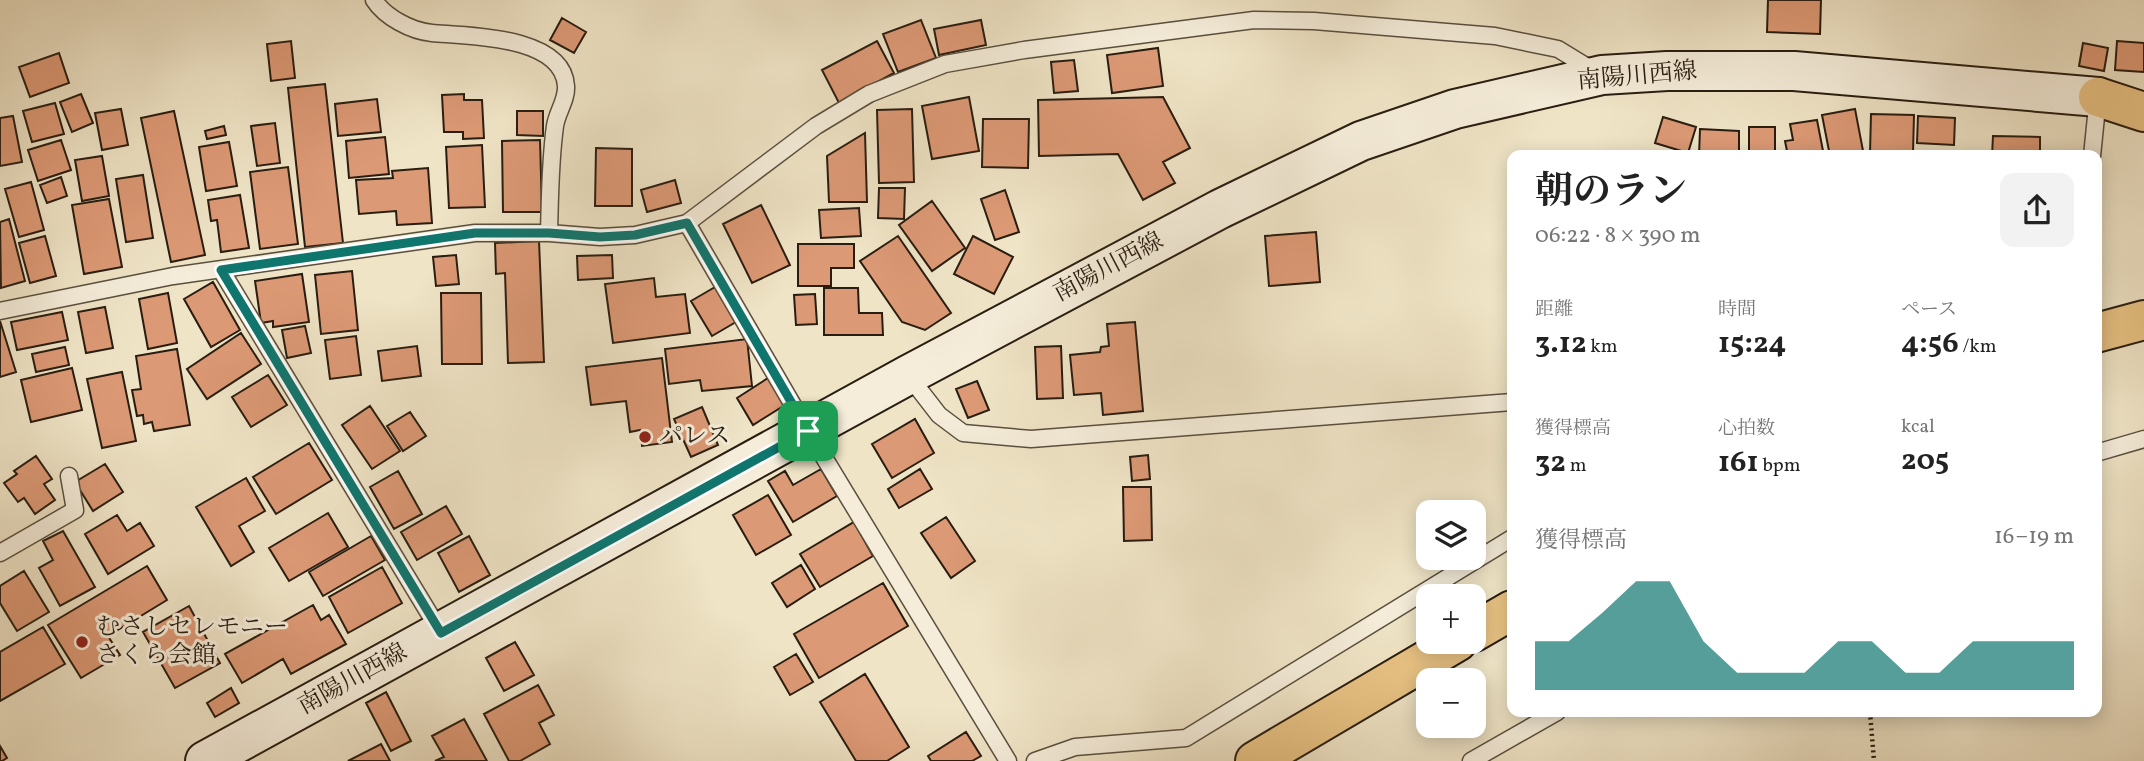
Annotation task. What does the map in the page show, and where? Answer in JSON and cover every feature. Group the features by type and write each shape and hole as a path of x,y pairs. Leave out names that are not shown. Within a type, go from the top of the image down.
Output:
{"highway":[{"path":"2098,97 2144,101"},
{"path":"2098,97 2144,112"},
{"path":"2102,331 2144,320"},
{"path":"1486,625 1507,613"},
{"path":"1255,761 1437,654"}],"main road":[{"name":"南陽川西線","path":"205,761 908,375 1220,209 1361,141 1455,109 1602,75 1667,71 1794,71 2098,97"}],"lane":[{"path":"374,0 384,15 430,33 461,32 521,43 558,66 566,84 564,102 556,116 552,150 549,233"},
{"path":"0,311 108,287 475,233 549,233 600,237 635,235 687,223 816,126 869,94 945,64 1024,50 1254,20 1314,21 1495,36 1558,49 1602,75"},
{"path":"2093,150 2098,97"},
{"path":"687,223 808,431 1008,761"},
{"path":"221,270 441,633"},
{"path":"908,375 939,415 963,433 1031,439 1507,402"},
{"path":"2102,451 2144,439"},
{"path":"0,553 75,510 69,476"},
{"path":"1035,761 1076,747 1186,738 1507,541"},
{"path":"1471,761 1548,717"}],"path":[{"path":"1870,717 1874,761"}],"building":[{"path":"1768,0 1821,0 1820,34 1767,32"},
{"path":"562,18 586,32 574,53 550,40"},
{"path":"921,20 936,58 898,72 883,34"},
{"path":"981,20 986,45 939,55 934,29"},
{"path":"291,41 295,78 271,81 267,44"},
{"path":"877,41 894,73 839,103 822,70"},
{"path":"2117,41 2144,43 2144,72 2115,70"},
{"path":"2083,43 2108,48 2104,71 2079,66"},
{"path":"1158,48 1163,86 1112,93 1107,55"},
{"path":"59,53 69,83 30,97 19,67"},
{"path":"1074,60 1078,91 1054,93 1051,62"},
{"path":"325,84 343,243 305,247 288,88"},
{"path":"81,94 93,123 72,132 60,102"},
{"path":"464,94 464,100 482,100 484,138 463,139 463,132 444,132 442,95"},
{"path":"969,97 979,151 932,159 922,106"},
{"path":"1163,97 1190,148 1163,162 1175,183 1143,200 1118,154 1039,156 1038,100"},
{"path":"377,99 381,132 338,136 335,104"},
{"path":"55,103 64,134 32,142 23,111"},
{"path":"121,109 128,145 102,150 95,113"},
{"path":"912,109 914,182 879,183 877,110"},
{"path":"1855,109 1863,150 1829,150 1822,115"},
{"path":"174,111 205,255 171,262 141,118"},
{"path":"517,111 543,111 543,136 517,135"},
{"path":"1871,114 1914,115 1913,150 1870,150"},
{"path":"13,116 22,162 0,166 0,118"},
{"path":"1918,116 1955,118 1954,145 1917,143"},
{"path":"1663,117 1696,127 1689,150 1678,150 1655,143"},
{"path":"983,119 1029,119 1028,168 982,167"},
{"path":"1817,120 1823,150 1787,150 1785,141 1793,140 1790,124"},
{"path":"275,123 280,163 257,166 251,126"},
{"path":"224,126 226,135 207,139 205,131"},
{"path":"1749,127 1775,127 1775,150 1749,150"},
{"path":"1700,129 1739,131 1739,150 1699,150"},
{"path":"865,133 867,202 829,202 827,156"},
{"path":"1993,136 2040,137 2040,150 1992,150"},
{"path":"385,137 389,174 349,178 346,141"},
{"path":"61,140 71,170 38,181 28,150"},
{"path":"540,140 542,212 503,212 502,141"},
{"path":"229,142 237,186 206,191 199,147"},
{"path":"482,145 485,207 449,208 446,147"},
{"path":"596,148 632,149 632,206 595,206"},
{"path":"102,156 109,196 82,201 75,160"},
{"path":"288,167 298,244 260,249 250,172"},
{"path":"428,168 432,223 397,225 396,211 359,214 356,180 393,178 392,171"},
{"path":"143,175 153,238 126,242 116,179"},
{"path":"61,177 67,196 47,203 40,185"},
{"path":"675,180 681,203 647,212 641,190"},
{"path":"31,182 44,230 19,237 5,189"},
{"path":"879,188 905,188 904,219 878,218"},
{"path":"1005,190 1019,232 995,240 981,199"},
{"path":"240,195 249,248 221,252 217,220 211,221 208,200"},
{"path":"109,199 122,267 84,274 72,205"},
{"path":"932,201 965,248 932,271 899,225"},
{"path":"761,205 790,265 752,283 723,224"},
{"path":"859,208 861,236 821,238 819,210"},
{"path":"9,219 25,281 1,288 0,222"},
{"path":"1316,232 1320,282 1269,286 1265,236"},
{"path":"45,236 56,276 30,283 19,243"},
{"path":"898,236 951,313 925,330 902,322 860,261"},
{"path":"973,236 1013,257 994,294 954,274"},
{"path":"539,241 544,362 508,363 505,273 496,274 495,243"},
{"path":"798,244 854,244 854,268 831,268 831,286 798,286"},
{"path":"456,255 459,284 436,286 433,257"},
{"path":"612,255 613,278 578,280 577,256"},
{"path":"352,271 358,330 321,334 315,275"},
{"path":"302,274 309,322 273,327 273,321 261,323 255,281"},
{"path":"654,278 656,297 685,294 690,333 613,343 605,284"},
{"path":"213,282 240,330 211,347 184,299"},
{"path":"715,287 736,322 712,336 691,301"},
{"path":"824,288 858,288 859,313 882,313 883,335 824,335"},
{"path":"168,293 177,343 148,349 139,299"},
{"path":"441,293 481,293 482,364 442,364"},
{"path":"815,294 817,324 796,325 794,295"},
{"path":"105,307 113,348 86,353 78,312"},
{"path":"62,312 68,340 17,350 11,322"},
{"path":"0,321 16,372 0,377"},
{"path":"1135,322 1143,411 1103,415 1101,393 1074,395 1070,355 1100,352 1101,347 1109,346 1107,324"},
{"path":"305,326 311,353 287,358 282,330"},
{"path":"241,333 261,364 207,399 187,369"},
{"path":"356,336 361,375 330,379 325,340"},
{"path":"747,339 752,386 702,391 700,380 669,384 665,349"},
{"path":"417,346 421,376 382,381 378,351"},
{"path":"1061,346 1063,398 1037,399 1035,347"},
{"path":"65,347 69,365 36,372 32,354"},
{"path":"177,349 190,425 154,431 152,422 144,424 143,415 137,416 132,390 141,389 136,356"},
{"path":"662,358 672,442 642,446 640,430 630,432 626,401 591,405 586,367"},
{"path":"72,368 82,410 31,422 21,380"},
{"path":"122,372 136,441 102,448 87,379"},
{"path":"268,375 287,405 251,427 232,397"},
{"path":"768,378 785,405 753,425 737,398"},
{"path":"977,381 989,410 968,418 956,389"},
{"path":"370,406 400,451 372,469 342,425"},
{"path":"702,407 718,445 691,457 674,419"},
{"path":"410,412 426,436 403,451 387,426"},
{"path":"915,419 934,453 892,478 872,444"},
{"path":"309,443 332,480 276,514 253,477"},
{"path":"1148,455 1150,479 1132,481 1130,457"},
{"path":"36,456 52,479 44,484 55,500 35,514 24,498 18,502 4,483 17,474 14,471"},
{"path":"105,464 123,492 93,511 75,482"},
{"path":"821,469 837,496 793,522 768,481 785,471 793,485"},
{"path":"920,469 932,489 899,508 888,489"},
{"path":"398,471 422,514 394,529 370,487"},
{"path":"246,478 265,511 239,526 254,552 231,566 196,507"},
{"path":"1123,487 1151,487 1152,540 1124,541"},
{"path":"768,495 791,535 756,555 733,515"},
{"path":"446,506 462,534 417,560 401,532"},
{"path":"328,513 348,547 289,581 269,548"},
{"path":"117,515 127,531 140,523 154,546 108,574 85,534"},
{"path":"946,517 975,561 951,578 921,533"},
{"path":"854,522 873,556 820,587 800,554"},
{"path":"63,531 95,587 60,606 39,568 53,560 43,541"},
{"path":"371,536 385,560 323,596 309,572"},
{"path":"469,536 490,575 459,592 438,553"},
{"path":"801,565 815,589 787,607 772,583"},
{"path":"147,566 167,600 108,636 120,655 81,678 48,625"},
{"path":"382,567 402,603 348,633 329,597"},
{"path":"24,571 49,612 17,631 0,603 0,586"},
{"path":"883,583 908,626 819,678 794,634"},
{"path":"313,605 321,620 329,615 346,644 291,674 283,659 242,683 225,654"},
{"path":"189,606 220,663 175,688 143,632"},
{"path":"43,627 65,664 0,701 0,652"},
{"path":"515,642 534,675 504,691 486,658"},
{"path":"796,654 813,682 790,695 774,667"},
{"path":"865,674 909,747 887,761 856,761 820,702"},
{"path":"538,685 554,715 539,723 550,744 520,761 509,761 484,714"},
{"path":"231,688 239,703 215,717 207,703"},
{"path":"386,692 411,741 391,751 366,703"},
{"path":"464,719 487,761 435,761 444,757 432,736"},
{"path":"966,732 981,756 972,761 931,761 928,756"},
{"path":"381,744 390,761 348,761"},
{"path":"0,746 7,758 2,761 0,761"}],"place":[{"name":"パレス","path":"645,437"},
{"name":"むさしセレモニー さくら会館","path":"82,642"}],"route":[{"path":"687,223 808,431 441,633 221,270 475,233 522,232 600,237 635,235 687,223"}]}
